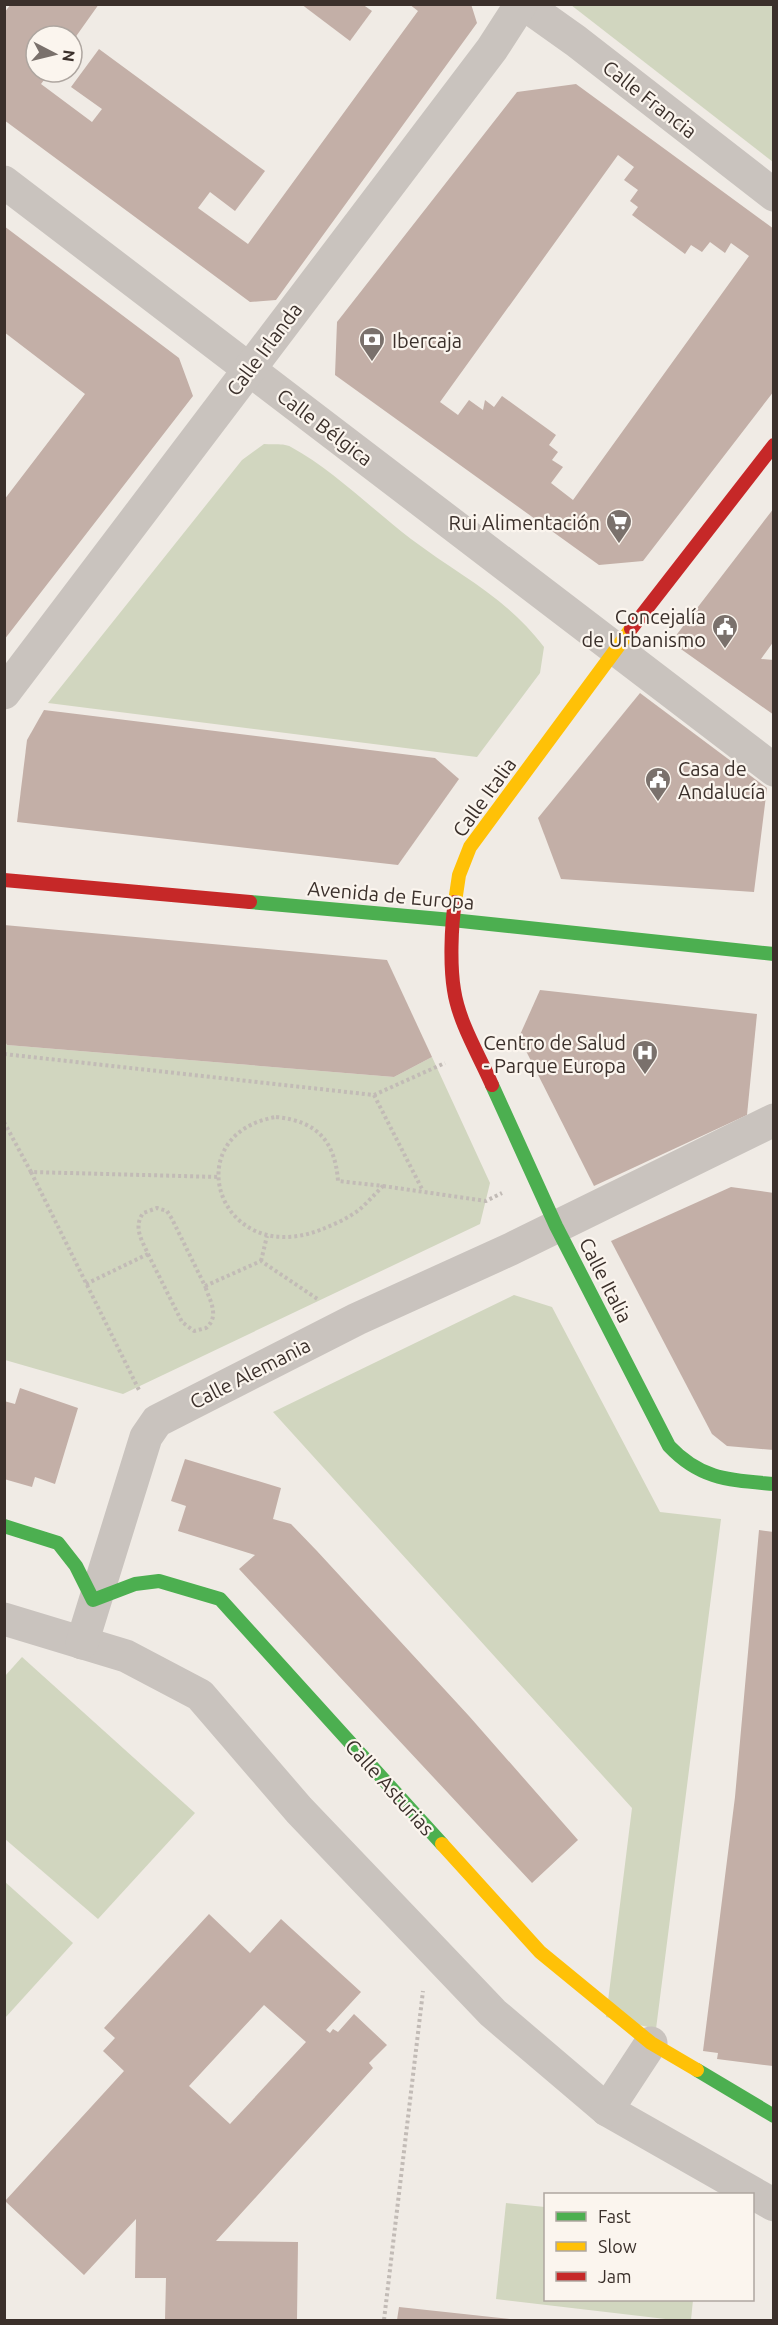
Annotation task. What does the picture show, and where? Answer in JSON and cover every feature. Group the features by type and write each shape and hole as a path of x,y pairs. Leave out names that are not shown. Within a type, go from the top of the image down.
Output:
{"street":[{"name":"Calle Francia","path":"523,4 585,48 774,195"},
{"name":"Calle Irlanda","path":"4,693 485,58 523,4"},
{"name":"Calle Bélgica","path":"4,182 774,770"},
{"name":"Calle Italia","path":"774,446 616,649 470,847 459,875 452,920 454,990 475,1047 556,1226 669,1446 682,1462 694,1470 718,1478 774,1484"},
{"name":"Avenida de Europa","path":"4,880 452,920 774,954"},
{"name":"Calle Alemania","path":"157,1421 357,1319 511,1249 774,1120"},
{"path":"82,1643 93,1600 146,1437 157,1421"},
{"path":"4,1526 58,1543 76,1566 93,1600"},
{"name":"Calle Asturias","path":"93,1600 135,1584 159,1581 220,1599 540,1952 651,2043 774,2116"},
{"path":"4,1619 126,1656 200,1695 299,1810 493,2013 607,2110 753,2193"},
{"path":"607,2110 651,2043"},
{"path":"754,2194 774,2205"}],"path":[{"path":"4,1054 374,1095 475,1047"},
{"path":"374,1095 423,1191"},
{"path":"383,1186 359,1210 332,1226 306,1236 267,1236 247,1228 232,1215 222,1197 219,1177 221,1159 229,1142 242,1129 258,1120 276,1117 295,1118 313,1128 327,1142 336,1160 338,1181 383,1186 423,1191 486,1201 534,1177"},
{"path":"4,1122 138,1388 157,1421"},
{"path":"31,1172 219,1177"},
{"path":"157,1208 167,1211 205,1286 213,1310 213,1319 203,1330 194,1331 182,1322 139,1234 138,1222 143,1213 157,1208"},
{"path":"261,1262 267,1236"},
{"path":"86,1284 148,1254"},
{"path":"261,1262 319,1300 357,1319"},
{"path":"205,1286 261,1262"},
{"path":"384,2320 428,1945"}],"green space":[{"path":"571,5 773,5 773,162"},
{"path":"264,444 288,446 322,467 411,539 498,600 529,629 544,647 540,673 477,757 48,703 242,460"},
{"path":"4,1040 7,1045 394,1077 432,1057 490,1183 480,1224 123,1394 5,1360"},
{"path":"514,1295 552,1307 660,1512 721,1519 656,2029 606,2017 632,1808 273,1412"},
{"path":"22,1657 195,1813 98,1919 5,1839 5,1676"},
{"path":"4,1881 73,1943 5,2018 4,2018"},
{"path":"506,2203 544,2207 544,2301 693,2301 691,2320 674,2320 496,2299"}],"building":[{"path":"11,4 99,4 84,25 24,24 24,84 41,84 92,122 102,109 71,87 73,84 84,84 84,69 99,49 265,171 235,211 210,192 198,208 248,244 418,11 409,4 471,4 477,23 276,300 250,302 4,120 4,13"},
{"path":"301,4 362,4 372,11 350,41"},
{"path":"576,84 774,229 774,391 643,561 599,565 335,375 337,322 517,92","holes":["618,155 634,167 624,180 638,190 630,201 638,207 632,215 685,254 691,245 702,252 710,242 725,253 731,243 749,256 573,500 551,483 563,467 552,460 558,452 549,445 556,435 502,396 494,407 485,400 483,410 469,400 458,415 440,402"]},
{"path":"4,226 179,358 193,396 4,640 4,500 85,394 4,332"},
{"name":"Concejalía de Urbanismo","path":"774,508 774,641 761,659 774,660 774,715 671,642"},
{"name":"Casa de Andalucía","path":"640,693 767,788 754,892 561,879 538,818"},
{"path":"44,710 435,758 459,779 398,865 17,822 27,740"},
{"path":"4,925 387,960 432,1057 394,1077 7,1045 4,1040"},
{"name":"Centro de Salud - Parque Europa","path":"540,990 757,1014 747,1115 594,1186 519,1037"},
{"path":"731,1187 774,1193 774,1450 727,1446 712,1434 611,1241"},
{"path":"20,1388 78,1408 55,1484 35,1477 32,1487 4,1479 4,1401 15,1404"},
{"path":"185,1459 281,1488 273,1519 291,1524 317,1551 469,1716 578,1840 532,1883 239,1569 255,1555 178,1531 186,1506 171,1501"},
{"path":"759,1530 774,1532 773,2066 717,2059 718,2053 703,2051 735,1797"},
{"path":"209,1914 250,1953 281,1919 361,1992 326,2030 330,2033 333,2029 338,2032 354,2014 387,2045 369,2063 373,2068 216,2241 298,2242 297,2320 165,2320 166,2278 135,2278 136,2219 84,2275 5,2201 124,2071 103,2051 115,2038 104,2028","holes":["264,2005 306,2042 230,2124 189,2086"]},
{"path":"399,2307 510,2319 510,2320 397,2320"}],"traffic: fast":[{"path":"250,902 452,920 774,954"},
{"path":"492,1085 556,1226 669,1446 693,1466 705,1472 730,1479 774,1484"},
{"path":"4,1526 58,1543 76,1566 93,1600 135,1584 159,1581 220,1599 442,1844"},
{"path":"697,2070 774,2116"}],"traffic: slow":[{"path":"455,902 459,875 470,847 631,629"},
{"path":"442,1844 540,1952 651,2043 697,2070"}],"traffic: jam":[{"path":"631,629 774,445"},
{"path":"4,880 250,902"},
{"path":"455,902 451,946 454,990 465,1027 492,1085"}],"place":[{"name":"Ibercaja","path":"372,363"},
{"name":"Rui Alimentación","path":"619,545"},
{"name":"Concejalía de Urbanismo","path":"725,650"},
{"name":"Casa de Andalucía","path":"658,803"},
{"name":"Centro de Salud - Parque Europa","path":"645,1076"}]}
